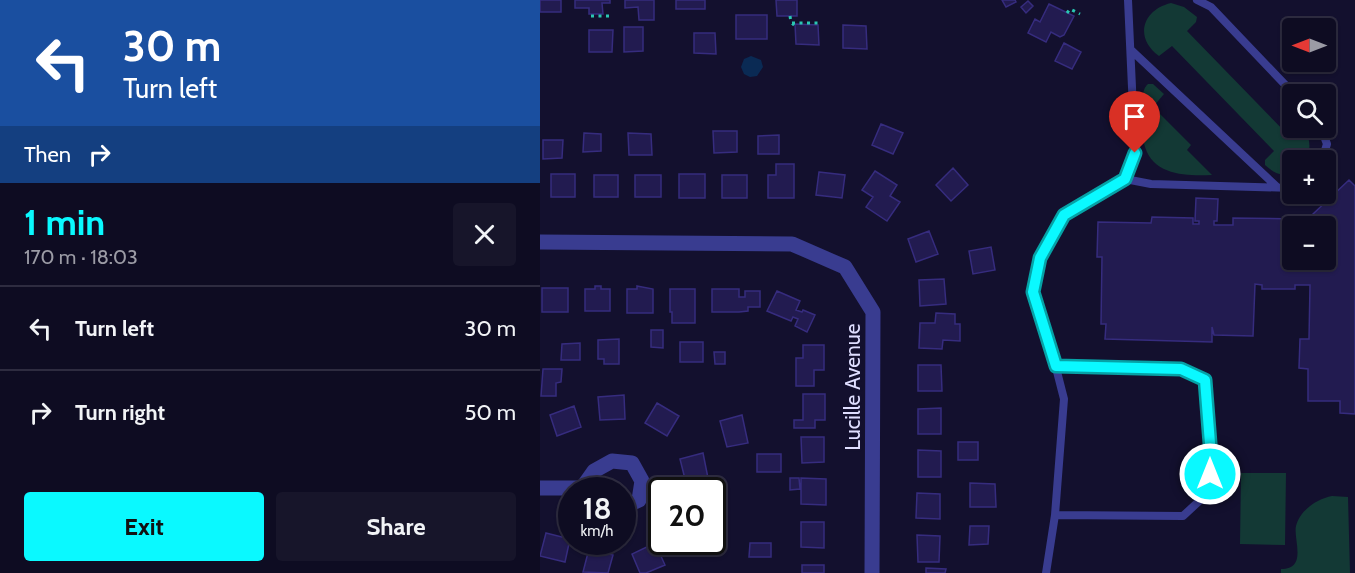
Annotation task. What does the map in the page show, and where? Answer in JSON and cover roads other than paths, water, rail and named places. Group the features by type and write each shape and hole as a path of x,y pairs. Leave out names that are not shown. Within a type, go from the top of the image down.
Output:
{"street":[{"name":"Lucille Avenue","path":"540,242 792,244 845,267 873,312 872,573"},
{"path":"591,477 594,471 612,461 632,463 642,482 639,500 636,501"},
{"path":"540,488 558,488"}],"lane":[{"path":"1046,573 1055,515 1064,399 1033,292 1040,258 1064,215 1125,179 1135,153 1128,0"},
{"path":"1197,0 1211,7 1284,84"},
{"path":"1131,50 1277,187"},
{"path":"1125,179 1151,184 1282,187"},
{"path":"1055,515 1183,516 1209,492 1211,456 1205,380 1181,369 1056,366"}],"water":[{"path":"751,56 761,60 763,67 757,76 750,77 744,74 741,67 744,59"}]}
